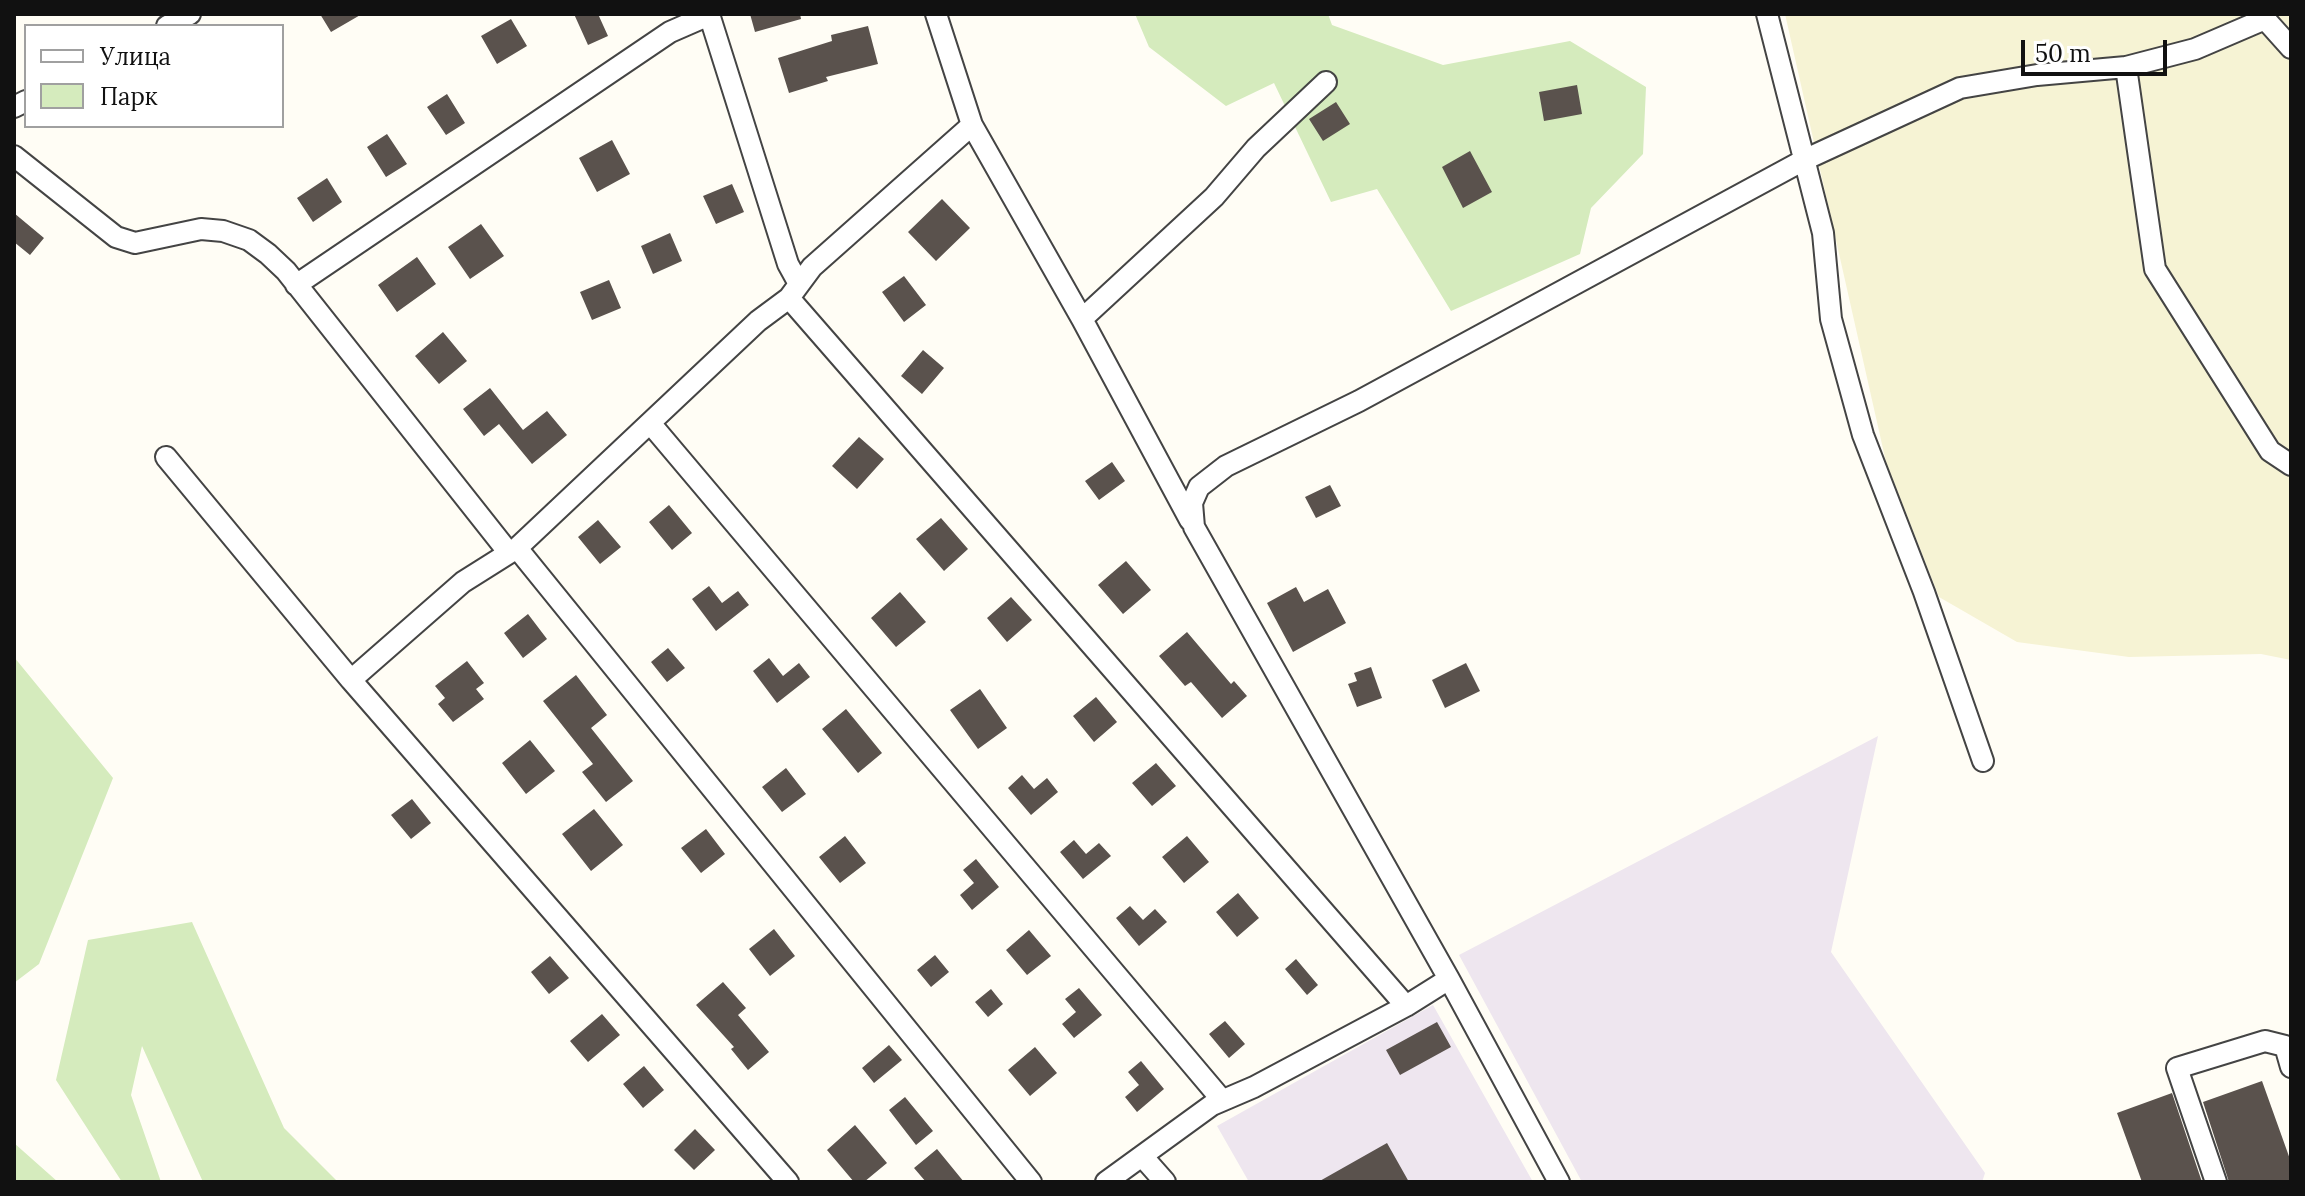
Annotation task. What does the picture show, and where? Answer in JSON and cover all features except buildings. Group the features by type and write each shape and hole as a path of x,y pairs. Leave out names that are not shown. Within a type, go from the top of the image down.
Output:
{"street":[{"path":"171,24 190,14"},
{"path":"296,285 670,32 709,14 794,291 1406,1006"},
{"path":"936,14 972,125 1559,1182"},
{"path":"1767,14 1823,233 1831,319 1863,435 1924,592 1983,761"},
{"path":"1194,527 1192,503 1199,487 1226,466 1359,401 1804,160 1960,88 2037,75 2126,67 2195,49 2267,17 2291,48"},
{"path":"2126,67 2155,269 2270,451 2291,465"},
{"path":"1082,319 1214,197 1256,148 1326,82"},
{"path":"351,680 463,582 513,551 758,321 794,291 812,267 972,125"},
{"path":"14,156 116,237 135,243 201,229 223,231 249,240 268,254 1031,1182"},
{"path":"650,423 1222,1100"},
{"path":"166,457 351,680 788,1182"},
{"path":"1106,1182 1212,1105 1254,1087 1406,1006 1449,979"},
{"path":"2216,1182 2177,1068 2265,1041 2285,1046 2291,1067"},
{"path":"1142,1156 1165,1182"}],"shaded area":[{"path":"1785,14 2291,14 2291,660 2261,654 2129,657 2017,642 1939,597 1886,462"},
{"path":"1878,736 1831,952 1985,1173 1982,1182 1582,1182 1459,955"},
{"path":"1433,1005 1533,1182 1249,1182 1217,1126"}],"green space":[{"path":"1135,14 1328,14 1332,25 1443,65 1570,41 1646,87 1643,154 1591,208 1580,254 1451,311 1377,189 1331,202 1274,83 1226,106 1149,47"},
{"path":"14,657 113,778 39,964 14,983"},
{"path":"192,922 284,1128 338,1182 203,1182 142,1046 131,1095 161,1182 122,1182 56,1080 88,940"},
{"path":"14,1143 58,1182 14,1182"}]}
